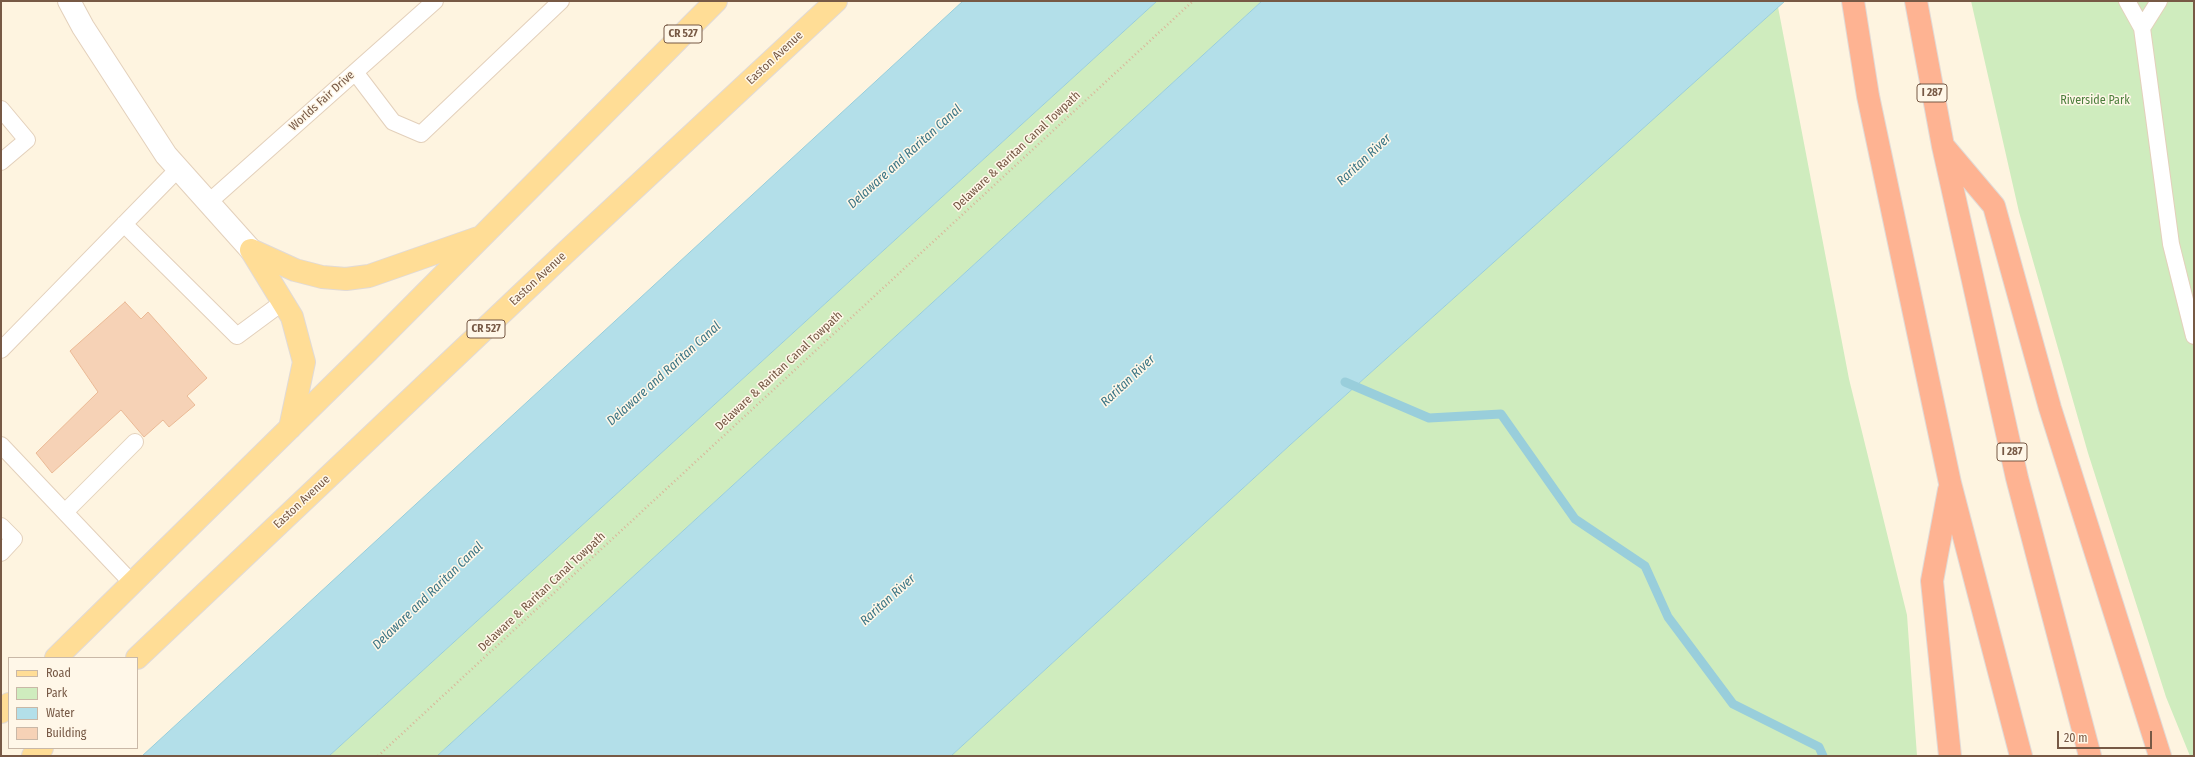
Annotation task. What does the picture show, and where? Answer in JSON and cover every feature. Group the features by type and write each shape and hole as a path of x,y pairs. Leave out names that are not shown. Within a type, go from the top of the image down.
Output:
{"highway":[{"path":"1853,1 1868,96 1950,483 2021,756"},
{"name":"I 287","path":"1916,1 1922,41 1943,146 2017,478 2090,756"},
{"path":"1943,146 1994,206 2050,408 2160,756"},
{"path":"1950,483 1932,581 1950,756"}],"main road":[{"name":"CR 527","path":"57,657 483,236 716,1"},
{"name":"Easton Avenue","path":"138,657 565,253 836,1"},
{"path":"251,250 295,270 322,277 346,279 369,276 483,236"},
{"path":"251,250 292,317 304,362 290,428"},
{"path":"33,756 41,749"}],"street":[{"path":"69,1 83,27 166,155 251,250"}],"lane":[{"name":"Worlds Fair Drive","path":"209,202 435,1"},
{"path":"355,72 393,122 421,134 561,1"},
{"path":"2128,1 2142,28 2171,244 2194,336"},
{"path":"2142,28 2159,1"},
{"path":"1,109 27,140 1,162"},
{"path":"1,350 179,168"},
{"path":"124,224 237,336 283,302"},
{"path":"65,512 135,442"},
{"path":"1,445 132,583"},
{"path":"1,526 14,539 1,554"}],"path":[{"name":"Delaware & Raritan Canal Towpath","path":"378,756 1193,1"}],"green space":[{"path":"1157,1 1262,1 437,756 329,756"},
{"name":"Riverside Park","path":"1971,1 2194,1 2194,756 2190,756 2166,697 2088,453 2019,212"},
{"path":"1778,7 1849,379 1907,615 1917,756 951,756 1290,445"}],"water":[{"name":"Delaware and Raritan Canal","path":"963,1 1157,1 329,756 142,756"},
{"name":"Raritan River","path":"1262,1 1785,1 1290,445 951,756 437,756"}],"building":[{"path":"125,302 141,319 148,312 207,378 187,396 195,405 169,427 163,420 144,437 121,410 52,473 36,453 98,392 70,351"}],"waterway":[{"path":"1345,382 1429,418 1501,414 1575,519 1645,566 1668,617 1733,704 1819,747 1823,756"}]}
